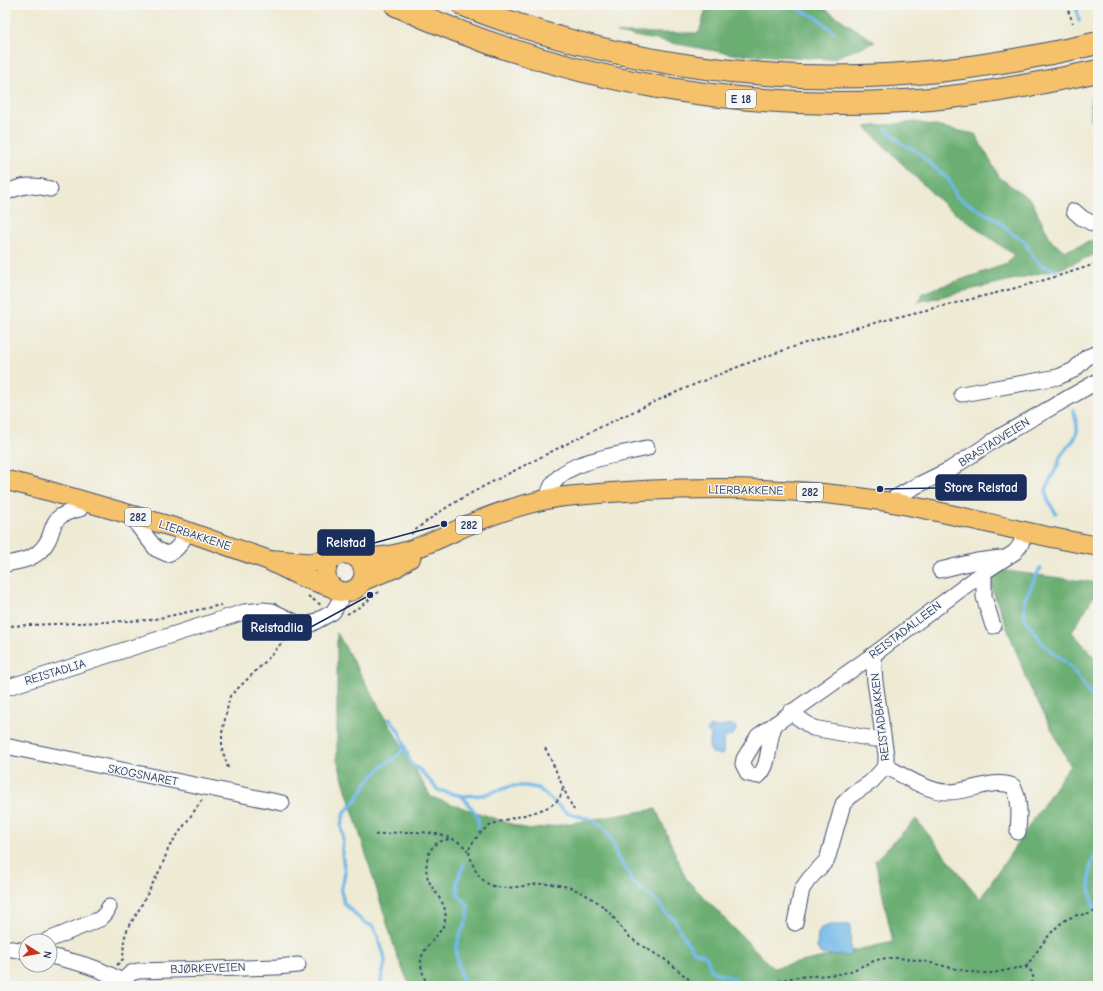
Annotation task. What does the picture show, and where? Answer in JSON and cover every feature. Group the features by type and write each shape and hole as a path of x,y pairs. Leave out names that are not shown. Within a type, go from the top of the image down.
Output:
{"highway":[{"name":"E 18","path":"396,5 480,40 556,65 651,87 742,99 832,103 918,100 986,92 1098,71"},
{"name":"E 18","path":"464,5 544,33 629,55 718,69 787,75 857,76 937,71 1023,59 1098,43"}],"main road":[{"name":"LIERBAKKENE","path":"5,480 49,491 187,532 268,560 302,577 338,590"},
{"name":"LIERBAKKENE","path":"357,558 391,556 416,540 548,499 617,492 730,490 820,493 888,502 1098,546"},
{"name":"LIERBAKKENE","path":"362,581 395,568 416,554 416,540"},
{"name":"282","path":"332,559 343,554 350,554 357,558"},
{"path":"357,558 364,567 362,581"},
{"name":"LIERBAKKENE","path":"268,560 309,563 332,559"},
{"path":"332,559 328,564 326,574 338,590"},
{"name":"282","path":"338,590 356,589 362,581"}],"street":[{"path":"5,193 19,187 30,185 50,189"},
{"path":"1074,211 1082,218 1098,226"},
{"path":"962,394 1058,377 1074,370 1087,357 1098,353"},
{"name":"BRASTADVEIEN","path":"888,502 949,470 1001,436 1098,381"},
{"path":"548,499 548,490 551,485 574,467 606,456 646,448"},
{"path":"5,564 35,555 43,548 54,524 61,514 80,509"},
{"path":"138,526 156,549 167,554 172,553 179,547 187,532"},
{"name":"REISTADALLEEN","path":"776,723 873,655 984,572 1015,552 1021,544 1024,530"},
{"path":"940,570 977,561 999,558 1004,559"},
{"path":"984,572 984,597 993,626"},
{"path":"296,623 309,625 333,612 338,590"},
{"name":"REISTADLIA","path":"5,688 244,612 263,610 272,611 296,623"},
{"name":"REISTADBAKKEN","path":"873,655 875,682 886,755 886,766 924,785 947,792 1002,783 1013,786 1019,808 1018,832"},
{"path":"790,712 813,728 883,739"},
{"name":"SKOGSNARET","path":"5,746 282,803"},
{"path":"795,923 802,890 809,879 827,860 842,804 853,794 871,782 886,766"},
{"path":"58,936 100,919 109,907"},
{"path":"5,948 18,950"},
{"path":"58,958 75,962 120,981"},
{"name":"BJØRKEVEIEN","path":"120,981 131,973 138,971 277,967 298,965"}],"path":[{"path":"1066,5 1073,23"},
{"path":"416,540 432,516 527,464 637,408 688,387 826,337 1040,281 1098,263"},
{"path":"333,612 346,615 354,611 384,587"},
{"path":"5,626 150,620 224,604"},
{"path":"228,768 222,749 222,733 230,696 266,661 296,623"},
{"path":"545,748 556,767 563,789 574,810"},
{"path":"120,981 124,939 129,925 162,868 169,847 200,805 208,788"},
{"path":"468,851 471,844 488,827 538,811 554,803 560,797 563,789"},
{"path":"375,835 393,832 424,832 440,834 465,846 481,877 491,885 500,889 540,884 557,885 571,888 591,897 613,916 630,937 668,962 697,986"},
{"path":"427,986 421,964 423,953 442,932 445,914 445,908 441,898 429,881 426,870 428,854 432,846 437,842 450,839"},
{"path":"767,986 794,976 838,975 853,971 873,961 889,958 913,960 984,973 1000,973 1026,968 1059,924 1072,916 1090,915 1098,909"},
{"path":"1026,968 1032,972 1033,977 1033,982 1028,986"}],"green space":[{"path":"707,5 819,5 875,42 831,59 732,54 617,33 699,33"},
{"path":"1091,97 1098,97 1098,131 1091,119"},
{"path":"916,122 975,134 1000,178 1031,200 1052,242 1065,251 1096,239 1098,241 1098,253 1062,268 918,302 922,293 1007,264 1014,255 943,204 865,127"},
{"path":"984,568 1098,583 1098,589 1072,632 1098,661 1098,986 410,986 397,956 337,760 337,633 431,797 529,830 656,809 686,879 773,968 893,942 875,860 916,819 980,899 1070,765 1029,685"}],"water":[{"path":"729,724 736,727 736,730 733,735 724,738 722,755 712,753 709,747 711,736 707,731 710,726 717,728"},
{"path":"831,925 850,925 851,954 847,956 821,954 817,948 818,934 821,928"}],"waterway":[{"path":"789,5 816,17 834,32"},
{"path":"1076,5 1079,21"},
{"path":"886,128 902,144 915,150 949,180 957,197 1000,222 1011,233 1024,240 1034,258 1042,266 1057,270"},
{"path":"1056,513 1048,501 1046,491 1061,456 1076,435 1077,426 1073,410"},
{"path":"1040,568 1024,601 1025,619 1044,645 1071,667 1098,706"},
{"path":"390,719 400,733 411,764 420,770 438,790 462,796 483,795 512,786 538,788 567,813 593,820 605,830 615,847 617,857 630,875 630,881 637,885 640,890 650,895 660,904 665,913 674,919 686,941 694,951 706,956 711,969 714,972 733,978 741,986"},
{"path":"381,986 385,958 374,927 362,921 344,903 341,891 345,873 342,854 343,835 341,826 344,813 354,803 368,781 385,764 398,756 405,747"},
{"path":"462,796 478,816 478,827"},
{"path":"1098,851 1091,865 1090,877 1091,898 1098,915"},
{"path":"464,864 457,882 458,895 468,905 468,918 459,937 456,950 458,965 464,986"}],"place":[{"name":"Store Reistad","path":"880,489"},
{"name":"Reistad","path":"444,524"},
{"name":"Reistadlia","path":"370,595"}]}
